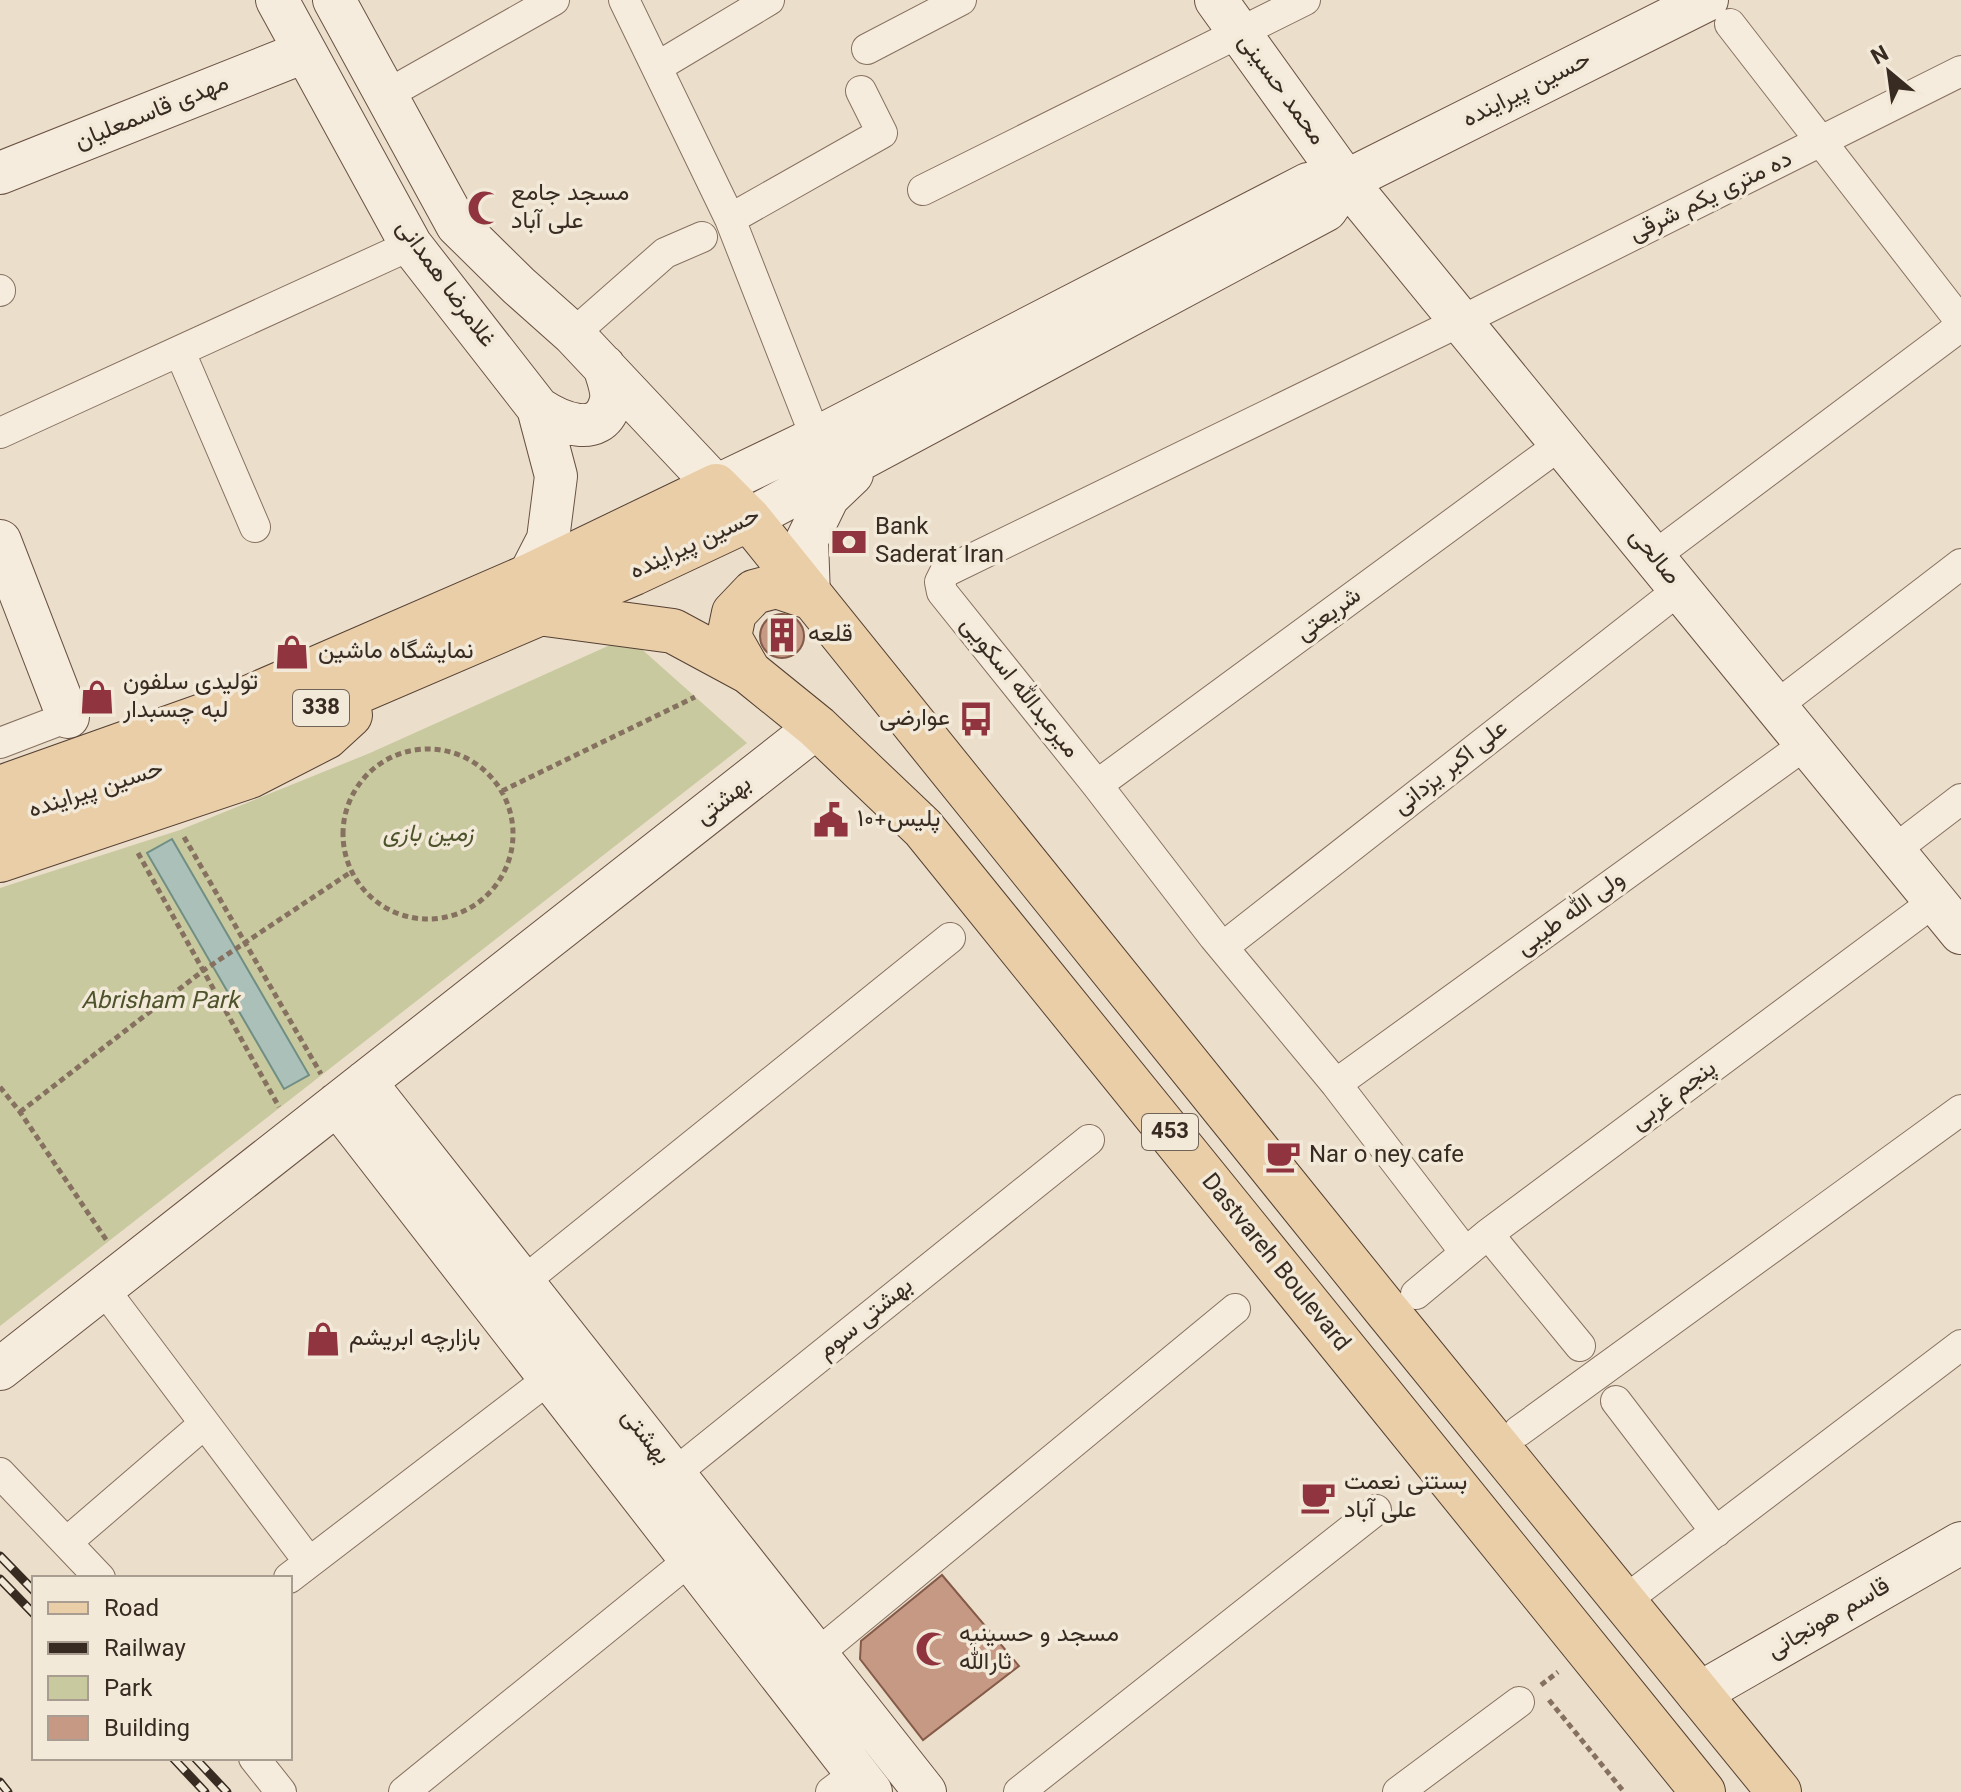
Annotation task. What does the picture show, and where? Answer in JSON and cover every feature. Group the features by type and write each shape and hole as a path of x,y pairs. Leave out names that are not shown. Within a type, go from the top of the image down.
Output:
{"main road":[{"name":"453","path":"716,486 749,519 809,597 1779,1792"},
{"name":"حسین پیراینده","path":"0,822 238,743 395,676 533,595 601,542 716,486"},
{"name":"حسین پیراینده","path":"0,788 533,595 634,573 749,519"},
{"path":"601,542 749,672"},
{"path":"749,672 729,637 734,613 754,592 776,586 809,597"},
{"name":"Dastvareh Boulevard","path":"533,595 673,631 749,672 817,727 923,828 1703,1792"},
{"path":"0,860 250,776 326,737 395,676"}],"street":[{"name":"غلامرضا همدانی","path":"277,0 411,245 538,408 556,476 548,539 533,595"},
{"name":"غلامرضا همدانی","path":"334,0 457,225 573,334 716,486"},
{"path":"386,95 554,0"},
{"path":"624,0 730,219 816,438"},
{"path":"657,67 769,0"},
{"path":"867,49 961,0"},
{"name":"محمد حسینی","path":"1216,0 1346,181"},
{"path":"923,190 1305,0"},
{"path":"1653,557 1961,324 1719,12"},
{"name":"حسین پیراینده","path":"716,486 816,438 1308,184 1346,181 1719,12"},
{"name":"مهدی قاسمعلیان","path":"0,173 304,52"},
{"name":"ده متری یکم شرقی","path":"1461,321 1961,71"},
{"path":"730,219 882,133 861,91"},
{"name":"حسین پیراینده","path":"749,519 1326,210 1346,181"},
{"name":"صالحی","path":"1346,181 1961,933"},
{"path":"573,334 665,253 702,237"},
{"path":"0,433 411,245"},
{"name":"میرعبدالله اسکویی","path":"1461,321 945,572 940,582 942,592 1223,947 1336,1084 1476,1243 1580,1346"},
{"path":"180,352 255,527"},
{"path":"538,408 559,422 583,427 603,417 611,403 611,389 604,366"},
{"name":"شریعتی","path":"1097,785 1561,444"},
{"path":"809,597 807,540 828,497 873,454"},
{"path":"0,743 68,717 1,545"},
{"path":"1776,706 1961,564"},
{"name":"علی اکبر یزدانی","path":"1223,947 1680,589"},
{"name":"بهشتی","path":"0,1369 103,1288 341,1087 817,727"},
{"name":"ولی الله طیبی","path":"1336,1084 1806,744"},
{"path":"1893,851 1961,799"},
{"name":"پنجم غربی","path":"1416,1294 1476,1243 1935,901"},
{"path":"523,1282 950,938"},
{"path":"341,1087 550,1378 659,1486 691,1559 853,1786"},
{"name":"بهشتی","path":"341,1087 523,1282 659,1486 817,1654 925,1792"},
{"path":"1519,1431 1961,1110"},
{"name":"بهشتی سوم","path":"659,1486 1089,1140"},
{"path":"103,1288 204,1424 299,1570 550,1378"},
{"path":"817,1654 1235,1309"},
{"path":"1623,1602 1961,1345"},
{"path":"1616,1401 1716,1532"},
{"path":"67,1542 204,1424"},
{"path":"0,1473 98,1576"},
{"path":"1019,1792 1376,1510"},
{"name":"قاسم هونجانی","path":"1698,1694 1961,1543"},
{"path":"404,1792 691,1559"},
{"path":"1398,1792 1519,1702"},
{"path":"256,1760 281,1792"}],"path":[{"path":"502,791 695,697"},
{"path":"430,749 458,754 483,769 502,791 512,817 513,844 506,870 490,892 469,909 443,918 416,919 390,910 367,894 351,872 343,844 345,816 356,788 376,767 401,753 430,749"},
{"path":"180,830 245,944 341,1087"},
{"path":"134,845 279,1108"},
{"path":"20,1112 204,970 351,872"},
{"path":"0,1087 108,1242"},
{"path":"1588,1649 1539,1687 1624,1792"}],"green space":[{"name":"Abrisham Park","path":"628,637 747,743 0,1326 0,888 180,830 370,753"}],"water":[{"path":"172,839 309,1075 284,1089 147,853"}],"building":[{"name":"قلعه","path":"782,614 798,620 804,636 798,652 782,658 766,652 760,636 766,620"},
{"name":"مسجد و حسینیه ثارالله","path":"942,1575 1019,1666 923,1740 860,1659 861,1641"}],"railway":[{"path":"0,1556 32,1589"},
{"path":"0,1579 32,1612"},
{"path":"175,1760 205,1792"},
{"path":"197,1760 227,1792"},
{"path":"0,1782 8,1792"}],"place":[{"name":"مسجد جامع علی آباد","path":"485,208"},
{"name":"Bank Saderat Iran","path":"849,542"},
{"name":"قلعه","path":"782,635"},
{"name":"نمایشگاه ماشین","path":"292,652"},
{"name":"تولیدی سلفون لبه‌ چسبدار","path":"97,697"},
{"name":"عوارضی","path":"976,719"},
{"name":"پلیس+۱۰","path":"831,820"},
{"name":"Nar o ney cafe","path":"1283,1156"},
{"name":"بازارچه ابریشم","path":"323,1339"},
{"name":"بستنی نعمت علی آباد","path":"1318,1497"},
{"name":"مسجد و حسینیه ثارالله","path":"933,1649"}],"park label":[{"name":"زمین بازی","path":"428,835"}]}
